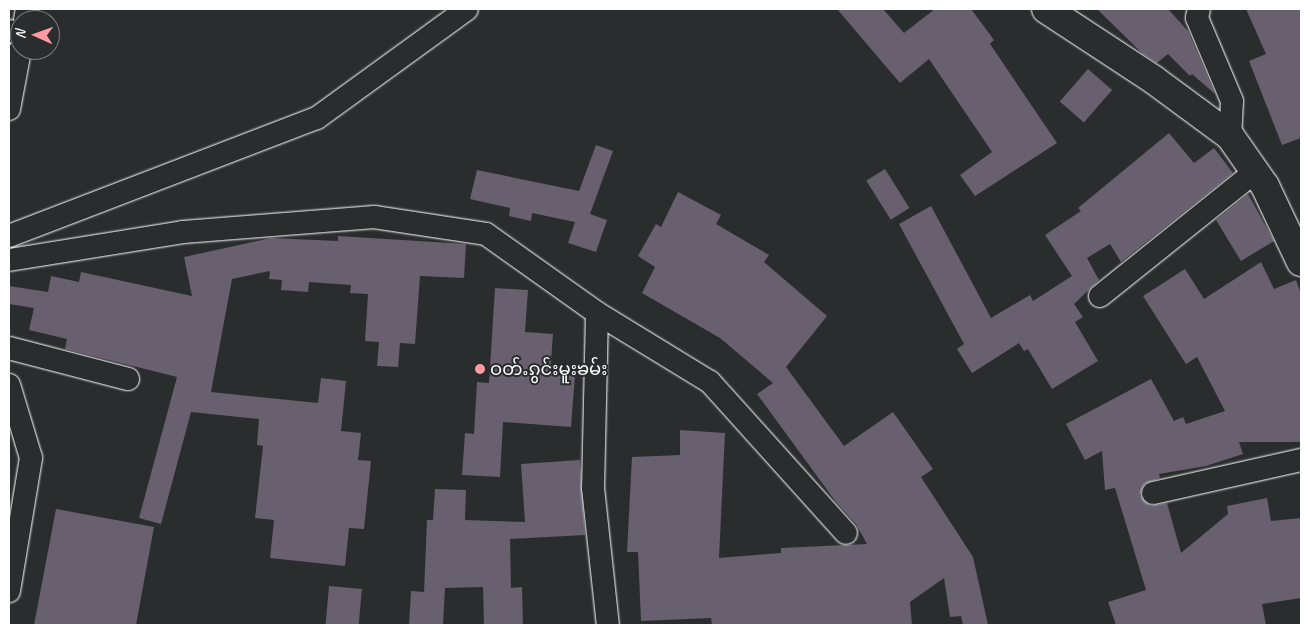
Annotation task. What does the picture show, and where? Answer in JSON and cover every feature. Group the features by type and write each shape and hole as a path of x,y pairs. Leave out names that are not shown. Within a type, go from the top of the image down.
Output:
{"street":[{"path":"9,236 317,118 467,9"},
{"path":"1046,9 1154,80 1230,136 1265,186 1301,262"},
{"path":"1198,9 1197,18 1232,101 1230,136"},
{"path":"9,109 18,60"},
{"path":"1100,296 1255,172"},
{"path":"9,260 183,232 374,217 486,234 597,313 710,382 846,533"},
{"path":"597,313 593,488 608,625"},
{"path":"9,348 128,378"},
{"path":"9,384 31,458 9,591"},
{"path":"1153,493 1301,460"}],"building":[{"path":"837,9 883,9 904,33 935,9 971,9 994,40 990,44 1057,143 975,196 960,175 992,152 929,59 900,83"},
{"path":"1097,9 1168,9 1188,31 1215,94 1192,74 1190,76 1168,54 1157,63 1143,54"},
{"path":"1246,9 1301,9 1301,138 1282,145 1249,61 1266,54"},
{"path":"1088,69 1112,90 1084,122 1060,101"},
{"path":"1169,133 1194,163 1214,148 1233,173 1121,262 1110,244 1087,258 1099,280 1074,304 1083,317 1075,322 1098,361 1052,389 1028,349 1024,351 1019,343 972,373 957,349 964,344 899,224 931,206 991,318 1030,295 1033,301 1072,276 1045,235 1081,211 1078,208"},
{"path":"596,145 613,151 590,214 607,220 596,252 568,243 575,222 532,213 531,221 509,216 510,208 470,199 477,170 579,191"},
{"path":"885,169 909,208 891,220 866,181"},
{"path":"678,192 721,215 716,224 769,255 764,262 827,316 786,367 844,446 893,412 933,469 921,477 973,557 988,625 963,625 961,616 950,617 944,578 910,602 912,625 712,625 711,618 641,621 638,552 627,552 632,457 680,455 680,430 725,433 719,558 781,553 781,548 867,544 856,524 836,502 757,394 773,383 720,338 642,293 655,267 638,256 656,224 661,227"},
{"path":"1248,194 1274,241 1241,261 1216,220"},
{"path":"338,236 466,244 464,278 420,276 415,344 400,343 398,367 377,366 379,342 365,341 368,294 350,293 351,285 309,282 308,292 281,290 282,280 269,279 270,271 232,279 211,392 318,403 321,378 346,381 341,431 361,433 358,460 371,461 364,529 349,528 345,566 270,558 274,520 255,518 263,446 257,445 259,419 191,412 161,524 139,518 177,377 65,349 67,339 29,330 34,308 9,304 9,286 48,292 51,276 79,282 81,272 192,296 184,257 271,238 338,241"},
{"path":"1261,262 1274,289 1296,280 1301,294 1301,442 1239,442 1243,454 1206,466 1159,474 1160,478 1144,484 1140,495 1150,506 1167,503 1181,553 1228,514 1227,506 1267,498 1271,521 1301,518 1301,598 1262,604 1266,625 1116,625 1108,602 1146,590 1115,488 1105,490 1102,451 1085,460 1066,424 1151,379 1174,421 1183,417 1186,424 1225,411 1197,357 1186,364 1143,296 1185,269 1204,299"},
{"path":"495,288 528,290 525,332 553,334 550,375 575,376 571,427 503,422 500,477 462,475 465,433 474,434 477,382 489,383"},
{"path":"580,460 585,535 510,539 511,588 522,587 523,625 484,625 483,587 445,588 443,625 409,625 411,591 424,592 427,520 433,520 435,489 466,490 465,520 525,522 521,464"},
{"path":"56,509 154,527 136,625 34,625"},
{"path":"329,586 362,589 359,625 326,625"}],"place":[{"name":"ဝတ်ႉၵွင်းမူးၶမ်း","path":"480,369"}]}
